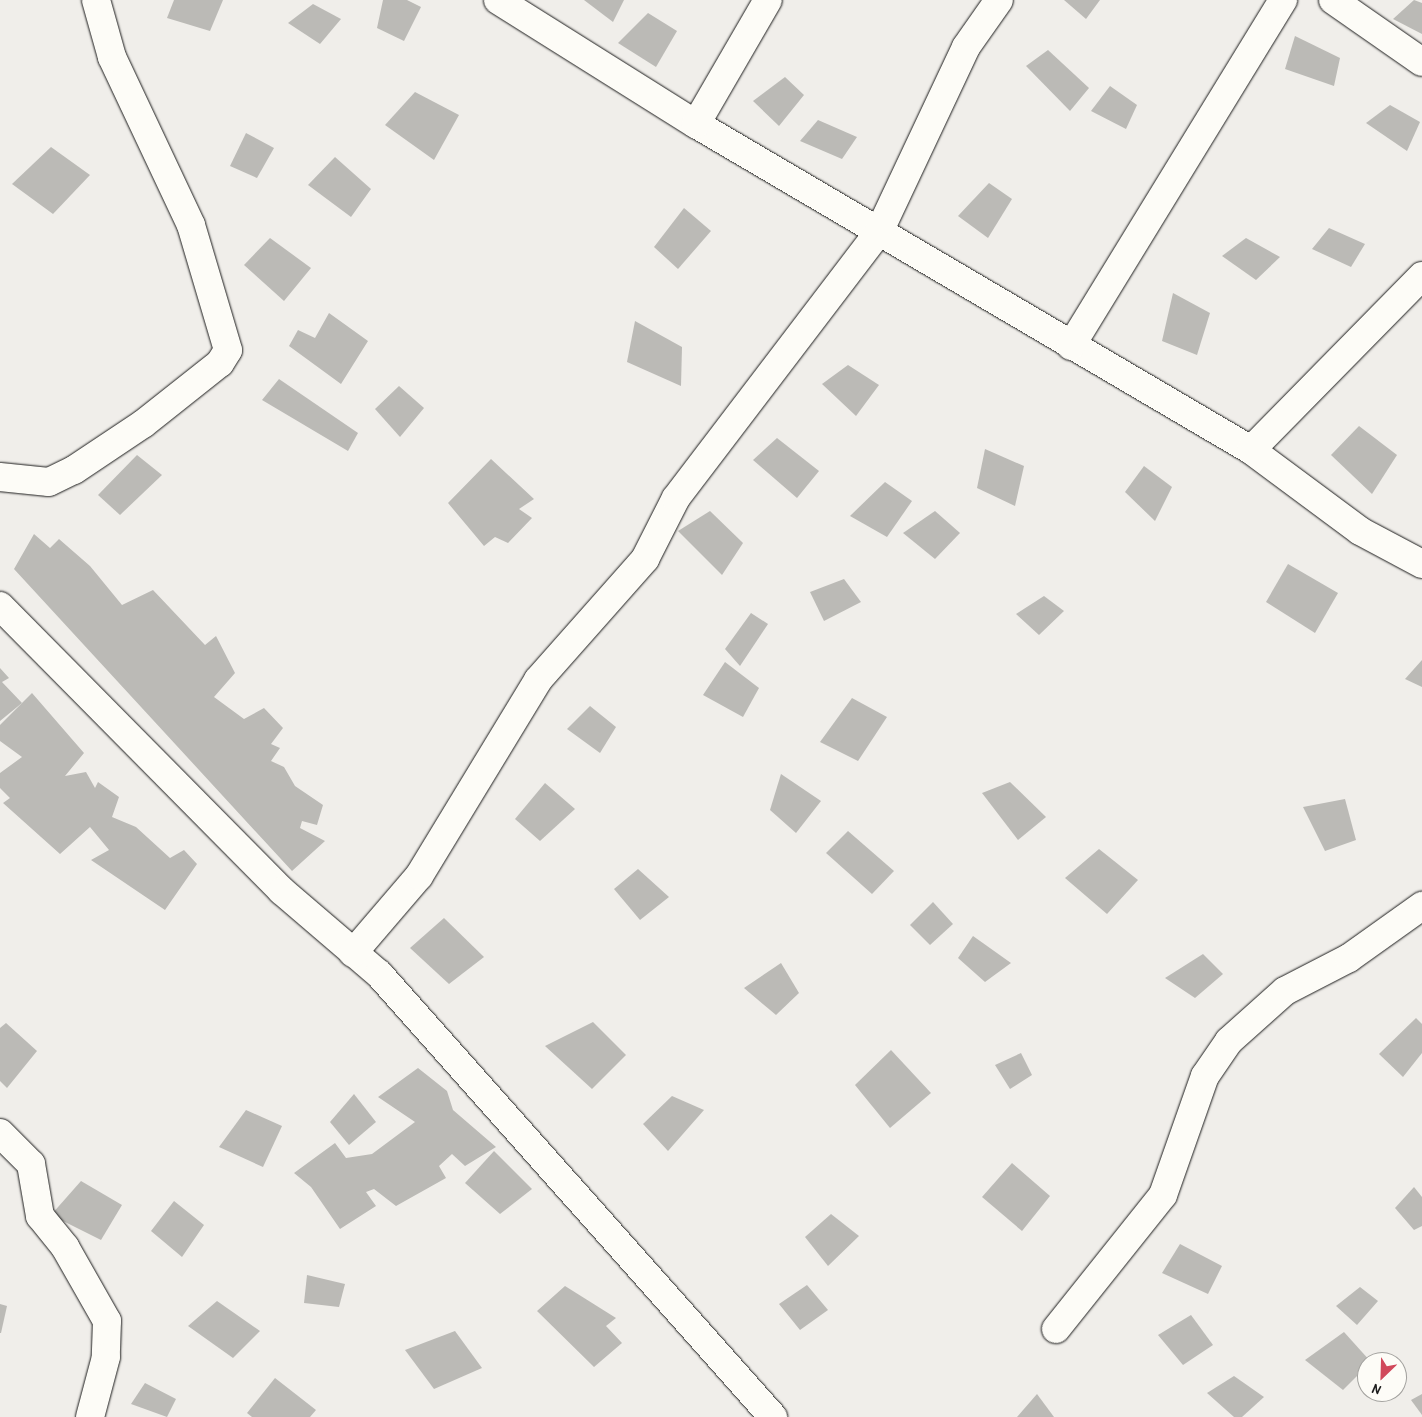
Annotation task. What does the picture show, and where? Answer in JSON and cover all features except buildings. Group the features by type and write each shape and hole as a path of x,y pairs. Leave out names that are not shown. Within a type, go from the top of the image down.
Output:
{"street":[{"path":"0,477 49,482 74,470 143,424 220,363 228,350 191,225 112,57 96,0"},
{"path":"498,0 696,124 1251,450 1360,531 1422,564"},
{"path":"696,124 768,0"},
{"path":"353,953 419,876 538,680 644,559 676,498 879,232 966,47 999,0"},
{"path":"1071,346 1283,0"},
{"path":"1333,0 1422,62"},
{"path":"1251,450 1422,276"},
{"path":"0,606 282,891 379,974 772,1416"},
{"path":"1056,1329 1163,1195 1205,1076 1229,1041 1284,991 1349,958 1422,906"},
{"path":"0,1133 31,1164 40,1216 65,1247 107,1321 106,1357 90,1417"}]}
